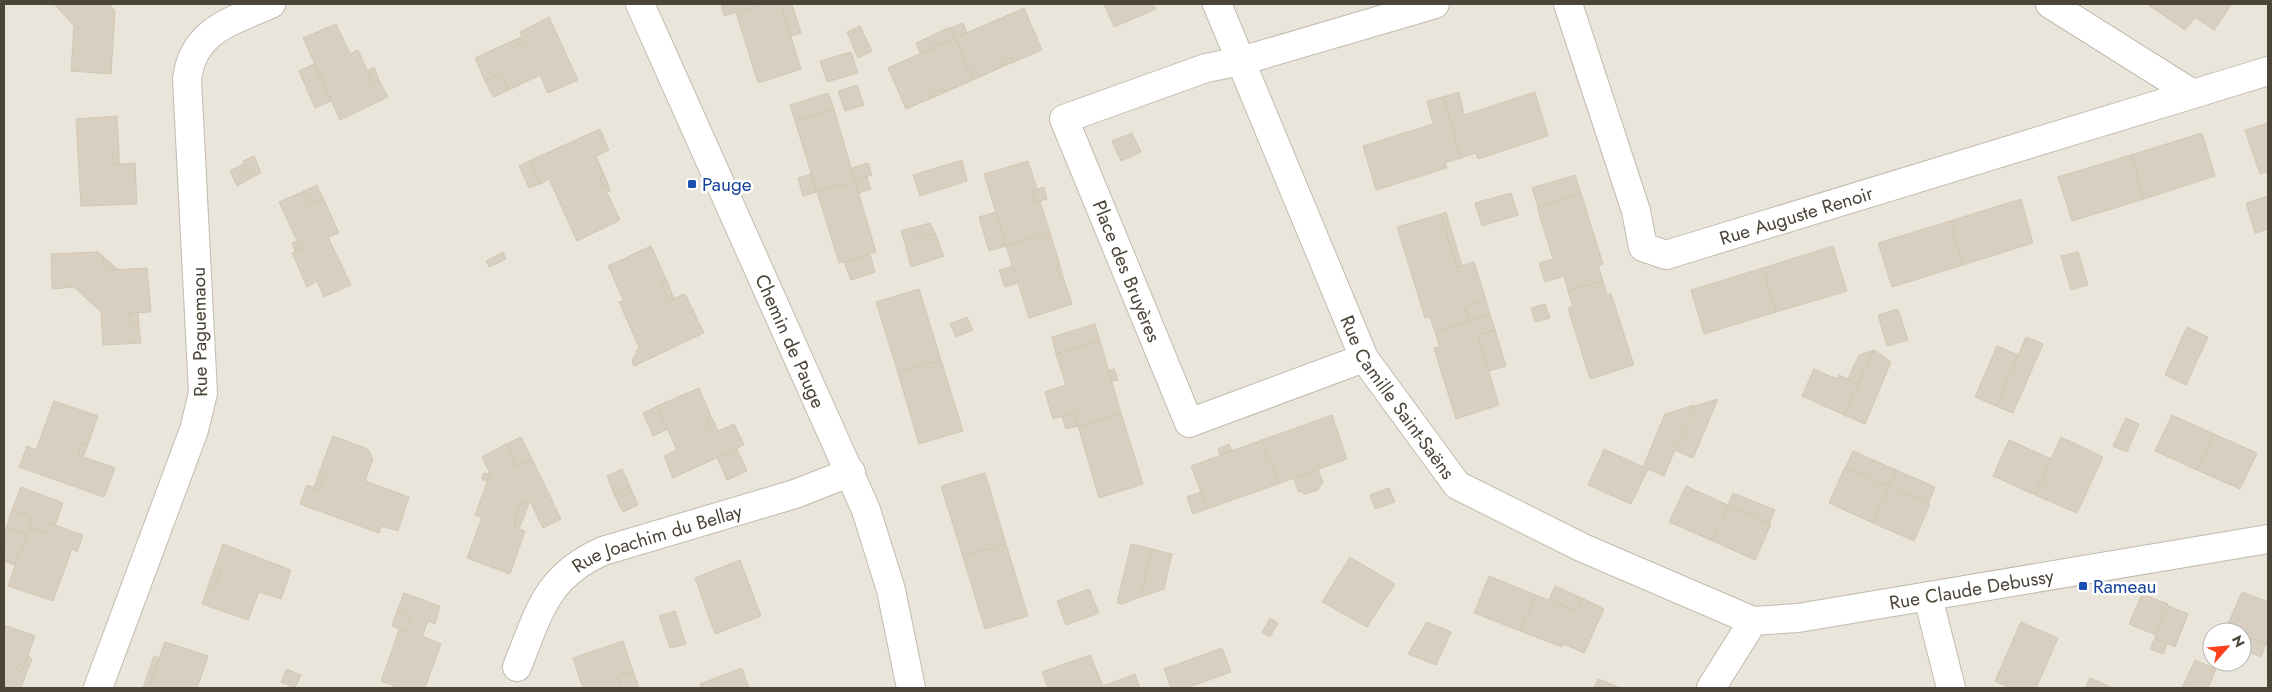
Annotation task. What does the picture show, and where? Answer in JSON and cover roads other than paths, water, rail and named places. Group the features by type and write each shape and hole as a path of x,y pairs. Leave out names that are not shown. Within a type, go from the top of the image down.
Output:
{"street":[{"name":"Rue Paguemaou","path":"98,688 194,430 203,394 187,79 189,66 201,43 209,33 222,25 272,4"},
{"name":"Chemin de Pauge","path":"640,4 851,472 866,510 891,590 911,688"},
{"name":"Rue Camille Saint-Saëns","path":"1217,4 1364,358 1457,485 1582,548 1719,608 1754,621"},
{"path":"1241,61 1435,4"},
{"name":"Rue Auguste Renoir","path":"1568,4 1636,211 1644,246 1666,255 2268,71"},
{"path":"2050,4 2193,94"},
{"name":"Place des Bruyères","path":"1241,61 1206,68 1064,119 1189,423 1364,358"},
{"name":"Rue Joachim du Bellay","path":"518,666 549,591 562,577 590,557 603,551 795,494 851,472"},
{"name":"Rue Claude Debussy","path":"1754,621 1798,618 2268,539"},
{"path":"1928,597 1950,688"},
{"path":"1711,688 1754,621"}],"place":[{"name":"Pauge","path":"692,184"},
{"name":"Rameau","path":"2083,586"}]}
